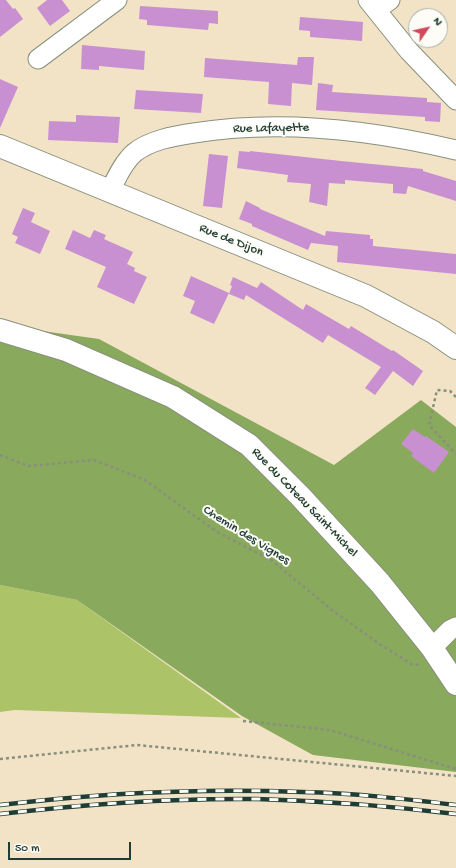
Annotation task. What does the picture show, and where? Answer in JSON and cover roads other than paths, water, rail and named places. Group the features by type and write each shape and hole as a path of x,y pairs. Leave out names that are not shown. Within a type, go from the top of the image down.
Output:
{"street":[{"path":"38,59 117,0"},
{"path":"378,3 409,51 456,100"},
{"name":"Rue Lafayette","path":"110,192 121,169 133,154 146,146 180,135 208,131 258,127 323,129 378,134 456,150"},
{"name":"Rue de Dijon","path":"0,146 366,296 433,332 456,348"},
{"name":"Rue du Coteau Saint-Michel","path":"0,330 66,350 174,397 249,445 300,496 380,584 432,648 450,675"},
{"path":"432,648 450,630 456,627"}],"railway":[{"path":"0,805 75,797 188,791 264,791 341,794 456,805"},
{"path":"0,814 128,802 225,799 332,803 456,814"}]}
